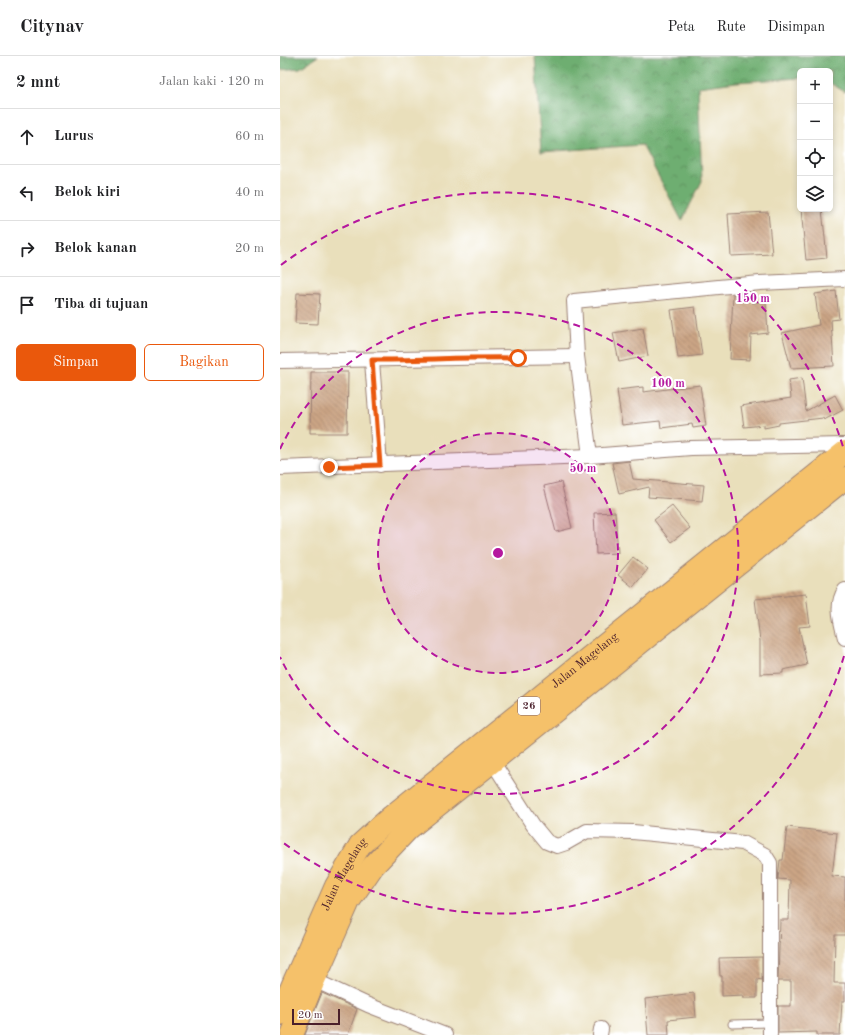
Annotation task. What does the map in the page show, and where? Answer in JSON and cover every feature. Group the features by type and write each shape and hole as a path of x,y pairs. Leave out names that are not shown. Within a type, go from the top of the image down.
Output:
{"highway":[{"name":"Jalan Magelang","path":"280,1014 336,886 360,845 392,816 845,452"},
{"name":"Jalan Magelang","path":"292,1035 314,980 349,901 374,866 408,829 842,485"}],"street":[{"path":"590,456 577,356 573,303 576,299 760,283 845,280"},
{"path":"280,361 436,360 476,357 577,356"},
{"path":"372,360 380,465"},
{"path":"280,468 590,456 692,448 845,445"},
{"path":"845,590 839,598 839,613 845,638"},
{"path":"492,761 533,825 547,842 557,846 566,843 587,831 633,832 743,843 765,855 770,863 770,1029"},
{"path":"314,980 368,1005 445,1035"}],"lane":[{"path":"732,1024 770,1029"}],"green space":[{"path":"280,56 318,56 300,68 280,70"},
{"path":"535,56 845,56 845,92 833,85 833,68 797,68 797,78 736,82 698,87 702,181 682,221 642,145 541,152"}],"building":[{"path":"768,212 772,254 731,256 728,214"},
{"path":"801,212 822,212 827,258 806,260"},
{"path":"836,291 839,319 831,320 834,366 791,368 782,333 819,325 815,294"},
{"path":"753,292 752,303 766,302 768,333 751,335 750,360 730,359 733,294"},
{"path":"297,293 320,294 318,324 295,323"},
{"path":"695,307 702,355 678,358 671,310"},
{"path":"643,328 648,356 619,362 613,333"},
{"path":"311,372 348,372 347,433 310,433"},
{"path":"802,378 806,411 835,395 843,410 824,420 823,418 779,423 779,425 764,428 764,425 744,427 741,406 791,398 789,380"},
{"path":"700,385 706,426 693,428 692,424 661,428 660,421 622,425 617,390 643,387 643,392"},
{"path":"629,461 633,479 704,485 702,501 648,497 649,487 619,494 612,463"},
{"path":"561,482 572,528 556,532 544,486"},
{"path":"672,506 690,528 671,542 654,520"},
{"path":"615,512 618,553 596,554 594,513"},
{"path":"633,557 648,569 633,587 618,575"},
{"path":"806,594 810,626 799,627 807,665 783,670 783,673 760,674 760,641 755,599"},
{"path":"787,827 837,833 832,876 845,877 845,935 835,935 834,983 845,983 845,1001 842,1001 840,1035 817,1035 817,1032 778,1033 778,1006 791,1006 791,981 778,981 780,920 789,920 790,880 778,879 780,860 783,860"},
{"path":"762,957 762,980 757,979 757,998 743,998 743,995 722,996 722,976 720,976 719,958"},
{"path":"322,993 357,1009 348,1035 305,1035"},
{"path":"694,993 696,1017 668,1020 669,1035 648,1035 645,999"}],"route":[{"path":"329,467 380,465 372,360 436,360 476,357 518,358"}]}
